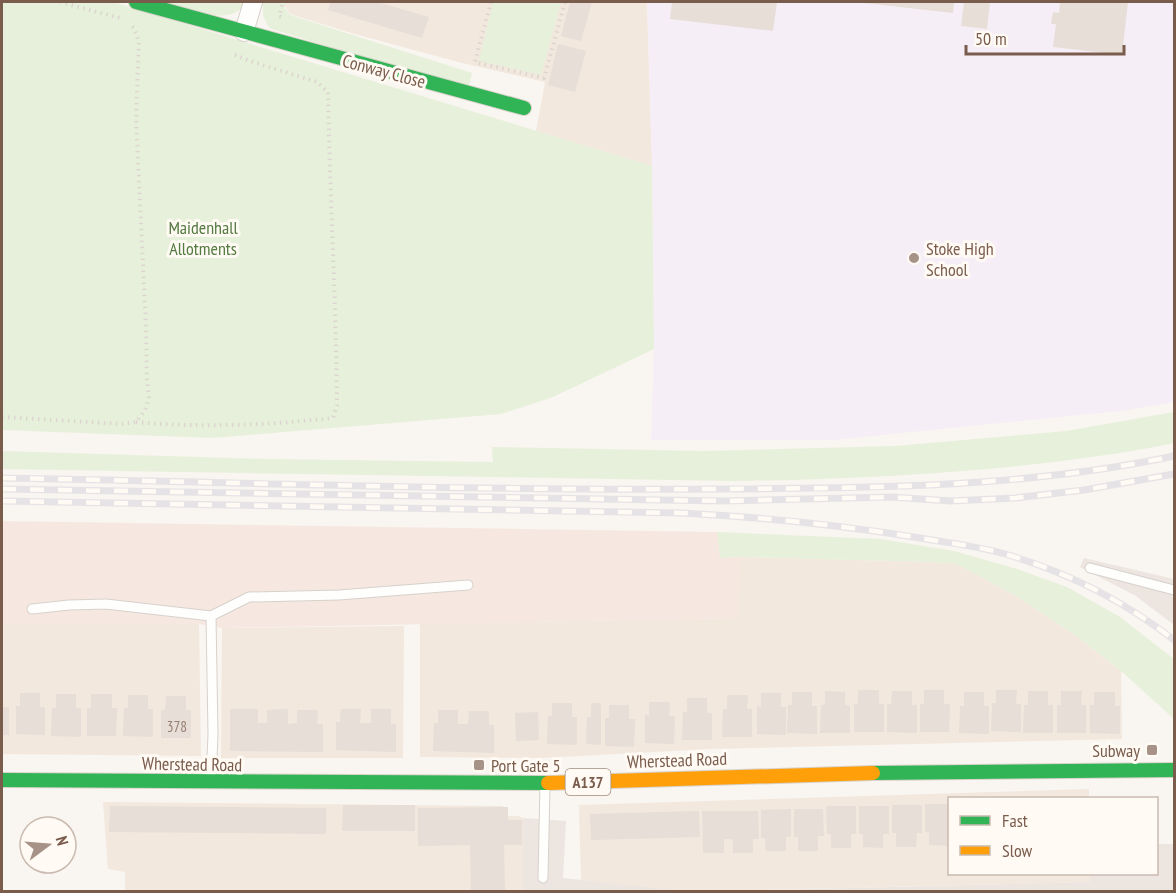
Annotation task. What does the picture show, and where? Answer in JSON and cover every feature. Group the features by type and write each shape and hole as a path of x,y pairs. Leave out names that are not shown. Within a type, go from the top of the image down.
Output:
{"main road":[{"name":"Conway Close","path":"136,2 524,108"},
{"name":"Wherstead Road","path":"2,780 545,783 866,773 1174,770"}],"street":[{"path":"244,32 253,2"}],"lane":[{"path":"1090,568 1174,590"},
{"path":"32,609 106,604 211,616 249,597 339,595 468,585"},
{"path":"210,781 213,735 211,616"},
{"path":"543,878 545,783"}],"path":[{"path":"60,2 134,21"},
{"path":"491,2 474,62 544,78 564,2"},
{"path":"129,23 134,28 139,42 136,119 149,398 145,410 136,422"},
{"path":"2,417 185,426 279,423 333,418 337,405 336,299 330,208 328,92 317,82 229,52"}],"shaded area":[{"path":"273,2 647,2 652,166 536,131 545,82 462,63 351,33 290,14 284,5"},
{"name":"Stoke High School","path":"647,2 1174,2 1174,402 1121,411 833,440 651,440 654,349"},
{"path":"2,521 717,532 721,558 739,557 738,618 222,628 199,624 2,624"},
{"path":"739,557 957,564 1018,597 1075,635 1121,671 1122,739 710,749 542,758 420,757 420,624 737,618"},
{"path":"1084,558 1174,579 1174,625 1136,596 1080,567"},
{"path":"2,624 199,624 201,756 2,754"},
{"path":"404,626 403,758 221,758 222,628"},
{"path":"1089,789 1089,797 948,797 948,875 1090,875 1090,882 683,892 581,880 579,805"},
{"path":"103,802 503,806 503,816 523,818 523,891 125,891 125,872 108,869"},
{"path":"523,818 566,821 563,878 683,891 523,892"},
{"path":"1158,844 1174,844 1174,891 734,891 1090,882 1090,875 1158,875"}],"green space":[{"name":"Maidenhall Allotments","path":"2,2 113,2 652,166 654,349 553,397 501,414 213,438 2,430"},
{"path":"167,2 246,2 239,10 221,15 198,12"},
{"path":"263,2 287,2 284,7 290,15 472,73 468,90 269,28 263,16"},
{"path":"493,2 561,2 541,75 479,61"},
{"path":"1174,412 1174,443 1109,455 1021,466 867,477 735,481 2,469 2,451 268,459 493,462 492,447 703,451 895,446 1066,431"},
{"path":"717,532 881,539 954,551 1017,569 1067,587 1120,617 1174,659 1174,719 1121,671 1075,635 1018,597 957,564 720,558"}],"building":[{"path":"331,2 377,2 429,17 422,38 328,10"},
{"path":"570,2 592,2 581,41 561,36"},
{"path":"672,2 777,2 773,31 670,19"},
{"path":"864,2 954,2 953,13"},
{"path":"964,2 990,2 987,29 961,26"},
{"path":"1060,2 1128,2 1122,55 1053,47 1056,24 1051,24 1053,12 1059,13"},
{"path":"558,44 586,51 575,92 548,85"},
{"path":"858,690 879,690 879,704 884,704 884,732 854,732 854,704 858,704"},
{"path":"924,690 944,690 944,704 950,704 949,732 920,732 920,704 924,704"},
{"path":"996,690 1017,690 1016,704 1021,704 1021,732 991,731 992,703 996,703"},
{"path":"825,691 845,692 845,705 850,706 850,733 820,733 821,705 825,705"},
{"path":"892,691 912,691 912,705 917,705 917,733 887,732 887,704 891,704"},
{"path":"1028,691 1048,691 1048,705 1053,705 1053,733 1023,733 1024,705 1028,705"},
{"path":"1061,691 1082,691 1081,705 1086,705 1086,733 1057,733 1057,705 1061,705"},
{"path":"792,692 812,692 812,706 817,706 817,734 787,733 788,705 792,705"},
{"path":"964,692 984,692 984,706 989,706 989,734 959,733 960,706 964,706"},
{"path":"1094,692 1115,692 1115,706 1120,706 1120,734 1090,733 1090,705 1094,705"},
{"path":"20,693 40,693 40,707 45,707 45,735 16,734 16,706 20,706"},
{"path":"761,693 781,693 781,707 786,707 786,735 757,734 757,706 761,707"},
{"path":"56,694 76,694 76,708 81,708 81,737 51,736 52,708 56,708"},
{"path":"91,694 112,694 112,708 117,708 116,736 87,736 87,708 91,708"},
{"path":"128,695 148,695 148,709 153,709 153,737 123,736 124,708 128,708"},
{"path":"727,695 748,695 747,709 752,709 752,737 722,737 723,709 727,709"},
{"path":"166,696 186,696 186,710 191,710 191,738 161,738 161,710 165,710"},
{"path":"687,698 707,698 707,713 712,713 712,740 682,740 683,712 687,712"},
{"path":"649,702 670,702 669,716 675,716 674,744 645,743 645,715 649,716"},
{"path":"552,703 572,703 572,717 577,717 577,745 547,744 548,716 552,716"},
{"path":"591,703 601,703 601,745 586,744 587,717 591,717"},
{"path":"609,705 629,705 629,719 635,719 634,747 605,746 605,718 609,718"},
{"path":"2,707 9,707 9,735 2,735"},
{"path":"230,709 258,709 258,723 267,723 267,710 288,709 288,724 297,723 297,710 318,710 317,724 323,724 323,752 230,751"},
{"path":"341,709 361,709 360,723 371,723 371,709 391,709 391,724 396,724 396,752 336,750 336,722 340,722"},
{"path":"438,710 458,710 458,724 468,724 469,711 489,711 489,725 494,725 494,753 433,751 434,723 438,723"},
{"path":"538,712 539,740 516,741 515,713"},
{"path":"925,804 948,804 948,846 929,845 929,832 925,832"},
{"path":"343,805 415,805 415,831 342,831"},
{"path":"892,805 922,805 922,833 917,833 916,847 896,847 896,833 892,833"},
{"path":"110,806 326,808 326,834 109,832"},
{"path":"826,806 856,806 856,834 851,834 851,848 831,848 831,834 827,834"},
{"path":"859,806 889,806 889,834 883,834 883,848 863,847 863,834 859,834"},
{"path":"508,807 508,820 522,820 522,845 504,845 505,891 471,891 470,845 418,846 418,808"},
{"path":"791,809 791,837 786,837 786,851 766,851 765,838 761,838 761,810"},
{"path":"794,809 823,809 824,836 818,836 818,851 798,851 798,837 794,837"},
{"path":"699,811 700,837 591,840 590,814"},
{"path":"702,811 758,811 759,839 753,839 753,853 733,853 733,840 724,839 724,853 703,853"}],"railway":[{"path":"2,478 537,489 889,487 1061,475 1174,456"},
{"path":"2,489 725,501 892,497 950,501 1015,498 1084,490 1174,474"},
{"path":"2,501 681,513 831,525 974,547 1028,561 1073,579 1115,600 1174,640"}],"traffic: fast":[{"path":"136,2 524,108"},
{"path":"873,773 1174,770"},
{"path":"2,780 548,783"}],"traffic: slow":[{"path":"548,783 873,773"}],"place":[{"name":"Stoke High School","path":"914,258"},
{"name":"Subway","path":"1152,750"},
{"name":"Port Gate 5","path":"479,765"}]}
